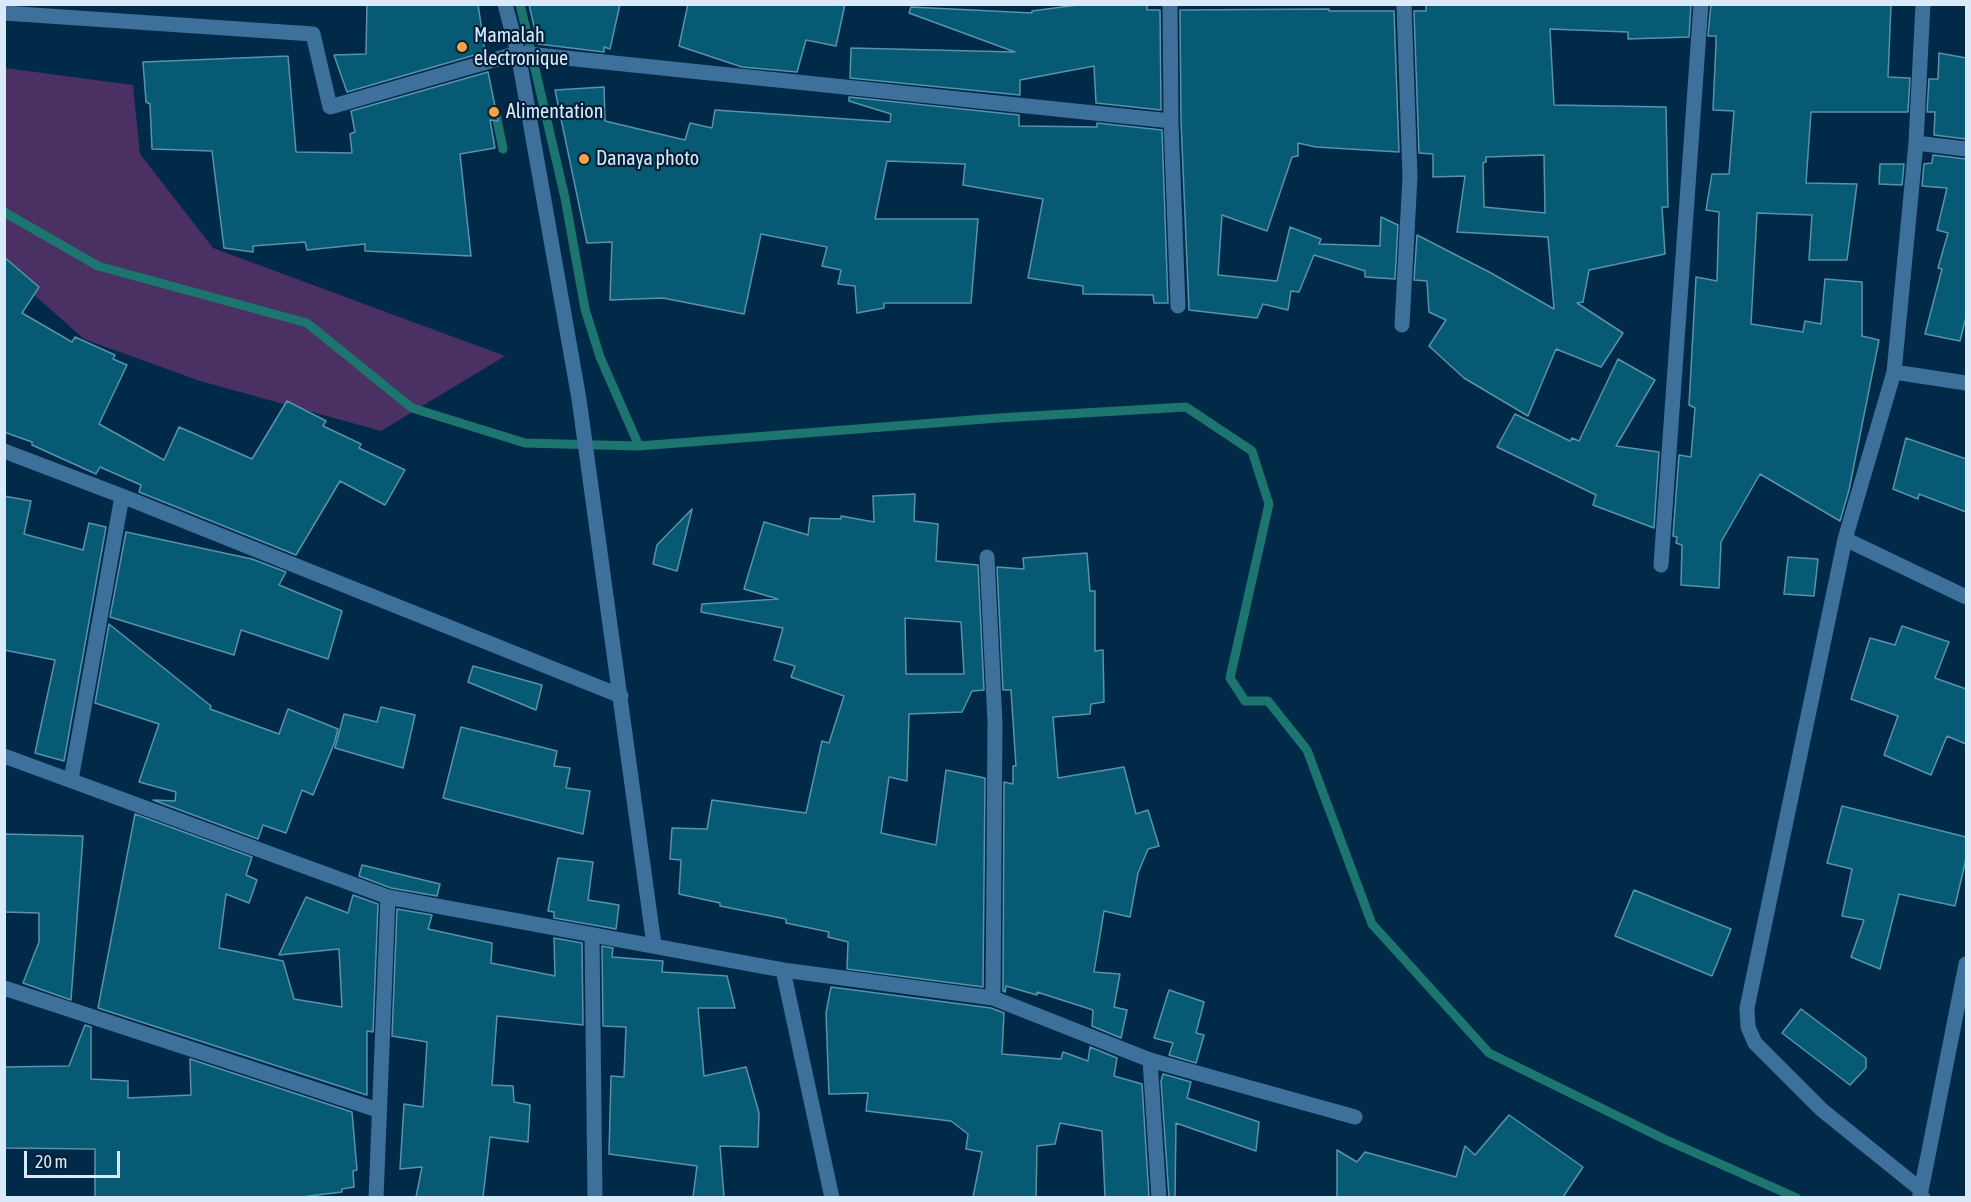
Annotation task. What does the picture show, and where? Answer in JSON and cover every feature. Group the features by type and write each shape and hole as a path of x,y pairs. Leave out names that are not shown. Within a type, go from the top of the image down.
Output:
{"street":[{"path":"505,4 518,53 579,399 654,945"},
{"path":"1170,4 1171,121 1178,306"},
{"path":"1402,325 1410,177 1404,4"},
{"path":"1661,565 1701,4"},
{"path":"1922,1197 1920,1189 1822,1110 1755,1043 1748,1027 1747,1008 1845,539 1894,372 1916,143 1923,4"},
{"path":"4,13 313,34 330,107 518,53 1171,121"},
{"path":"1916,143 1966,149"},
{"path":"1894,372 1966,384"},
{"path":"4,451 122,495 621,696"},
{"path":"71,780 122,495"},
{"path":"1845,539 1966,597"},
{"path":"987,557 995,722 993,998"},
{"path":"4,756 388,897 783,970 993,998 1149,1060 1355,1117"},
{"path":"376,1197 388,897"},
{"path":"592,934 595,1197"},
{"path":"1922,1197 1966,964"},
{"path":"783,970 832,1197"},
{"path":"4,988 378,1110"},
{"path":"1149,1060 1160,1197"}],"shaded area":[{"path":"5,68 133,85 140,154 213,248 505,356 381,431 200,381 84,339 5,269"}],"building":[{"path":"367,4 478,4 485,52 347,92 334,55 366,54"},
{"path":"529,4 620,4 610,49 604,47 604,52 538,44"},
{"path":"688,4 845,4 836,46 806,40 797,72 742,67 679,46"},
{"path":"1085,4 1147,4 1147,10 1160,10 1161,110 1096,103 1094,66 1020,80 1020,95 850,78 851,48 1015,52 909,13 911,7 1032,13 1032,11"},
{"path":"1691,4 1689,37 1628,39 1628,32 1550,29 1554,105 1666,107 1668,207 1662,207 1665,254 1589,270 1583,302 1577,303 1623,333 1601,367 1556,349 1528,416 1464,378 1429,346 1446,320 1429,312 1427,281 1414,280 1417,235 1554,309 1548,237 1457,232 1465,176 1433,177 1433,154 1419,153 1414,11 1426,11 1426,5","holes":["1544,155 1545,213 1484,207 1483,163 1486,162 1486,157"]},
{"path":"1711,4 1891,4 1888,77 1910,78 1908,112 1811,112 1806,183 1857,184 1847,260 1809,260 1812,215 1757,213 1751,324 1803,332 1805,321 1821,324 1825,279 1862,282 1862,336 1879,340 1849,490 1840,521 1760,474 1721,542 1719,588 1681,585 1682,545 1676,543 1677,537 1673,536 1679,455 1691,457 1695,408 1689,405 1696,277 1717,281 1719,212 1706,210 1712,174 1729,174 1734,111 1713,110 1716,36 1708,36"},
{"path":"1329,9 1329,11 1394,11 1399,152 1316,147 1298,143 1298,156 1292,157 1267,231 1222,215 1218,275 1277,281 1290,227 1321,239 1319,244 1380,246 1381,217 1398,225 1395,279 1365,277 1365,271 1314,255 1299,292 1291,291 1288,310 1263,304 1257,318 1189,310 1181,121 1180,10"},
{"path":"1939,53 1966,58 1966,139 1934,135 1935,112 1927,112 1929,79 1938,79"},
{"path":"288,56 296,152 352,153 350,134 355,132 351,111 488,72 498,121 490,120 495,148 460,154 471,256 365,251 365,244 307,250 305,242 253,246 253,252 224,248 212,151 152,149 150,104 146,102 143,62"},
{"path":"604,87 605,121 685,140 690,123 712,128 715,110 890,122 891,114 849,101 849,97 1019,115 1019,126 1097,127 1097,123 1162,130 1168,303 1154,303 1153,295 1083,294 1083,286 1028,278 1043,199 963,185 965,164 887,161 875,219 978,219 971,303 884,303 884,308 857,313 855,286 838,284 841,270 822,266 827,247 761,234 744,314 663,298 610,300 612,242 587,243 555,90"},
{"path":"1933,155 1966,159 1966,317 1960,341 1925,334 1942,269 1938,268 1948,233 1937,230 1947,188 1922,186 1924,164 1932,163"},
{"path":"1880,164 1904,164 1902,185 1879,184"},
{"path":"4,257 39,287 22,313 72,342 75,337 115,355 113,359 127,365 99,424 164,460 179,427 252,459 287,401 326,421 323,426 361,444 359,448 405,470 385,505 340,481 296,555 139,492 141,485 100,467 96,474 32,445 32,442 4,432"},
{"path":"1618,359 1655,380 1616,446 1659,452 1654,528 1593,505 1596,495 1497,447 1515,414 1570,441 1572,438 1579,441"},
{"path":"1906,438 1966,459 1966,512 1919,494 1918,499 1893,489"},
{"path":"915,494 914,521 938,524 936,561 978,565 984,690 972,691 962,712 909,714 907,781 889,777 881,833 936,845 946,770 985,778 983,987 847,969 848,942 828,937 829,932 786,923 786,919 720,906 720,903 679,894 681,860 670,859 672,828 707,829 712,800 806,813 822,741 829,743 844,696 791,677 795,666 774,660 783,628 701,612 702,604 778,599 744,589 764,522 808,535 810,518 841,519 841,516 874,522 873,496","holes":["905,618 961,622 964,674 906,674"]},
{"path":"4,496 31,501 24,534 83,550 89,523 106,527 64,761 35,753 55,660 4,650"},
{"path":"692,509 677,571 653,564 657,545"},
{"path":"126,532 252,559 286,572 279,585 342,611 328,659 241,630 234,655 110,617"},
{"path":"1087,553 1090,591 1095,591 1095,651 1103,650 1104,702 1091,704 1090,714 1053,717 1058,778 1124,767 1136,814 1148,810 1159,846 1148,849 1138,873 1130,917 1104,911 1094,972 1120,974 1114,1007 1127,1010 1121,1038 1092,1026 1093,1010 1037,992 1037,995 1006,986 1005,992 1003,991 1004,782 1013,784 1013,766 1016,766 1011,690 1003,690 997,567 1024,569 1023,558"},
{"path":"1788,557 1818,559 1814,596 1784,594"},
{"path":"109,624 211,706 210,709 279,734 288,709 338,729 313,795 302,790 286,833 263,825 258,839 153,800 175,801 176,792 139,782 159,724 95,703"},
{"path":"1902,626 1949,642 1935,678 1966,689 1966,744 1947,736 1931,775 1884,755 1898,716 1851,699 1870,638 1895,645"},
{"path":"473,666 542,685 536,710 468,682"},
{"path":"381,707 415,715 403,768 335,748 344,714 377,722"},
{"path":"461,727 557,751 554,766 570,768 566,788 590,791 583,834 443,798"},
{"path":"1842,806 1966,837 1966,859 1955,906 1899,894 1880,969 1851,957 1864,920 1842,916 1852,869 1827,863"},
{"path":"135,814 252,857 246,875 257,880 249,903 226,894 219,948 283,961 294,999 342,1007 339,949 279,955 306,897 348,913 353,895 378,904 373,1032 367,1031 367,1095 98,1008"},
{"path":"4,834 83,836 71,1000 23,983 39,942 39,913 4,912"},
{"path":"558,858 593,862 588,900 619,905 616,929 554,918 554,912 548,911"},
{"path":"362,865 440,884 437,896 391,888 359,876"},
{"path":"1634,890 1731,929 1712,976 1615,936"},
{"path":"397,909 432,915 428,929 492,943 491,963 555,976 554,938 582,943 583,1025 497,1016 492,1085 513,1086 514,1102 530,1105 528,1142 490,1137 483,1197 416,1197 422,1167 400,1169 404,1104 423,1107 427,1042 392,1036"},
{"path":"602,946 613,948 612,957 663,961 662,972 727,976 735,1008 698,1008 704,1076 746,1067 759,1113 758,1147 720,1146 724,1197 693,1197 697,1166 609,1154 611,1076 624,1077 626,1027 603,1026"},
{"path":"831,987 991,1008 1004,1013 1002,1054 1061,1059 1063,1052 1088,1061 1090,1047 1117,1058 1114,1076 1142,1084 1149,1197 1105,1197 1102,1131 1060,1123 1055,1144 1037,1146 1036,1197 973,1197 982,1152 966,1149 968,1134 951,1121 866,1111 868,1093 829,1094 826,1013"},
{"path":"1169,990 1204,1002 1196,1033 1204,1035 1196,1063 1169,1055 1173,1043 1154,1038"},
{"path":"1801,1009 1866,1058 1866,1068 1850,1085 1782,1033"},
{"path":"85,1025 91,1027 91,1079 128,1081 128,1098 191,1095 190,1059 352,1112 357,1170 353,1171 354,1187 342,1189 342,1192 301,1197 95,1197 95,1149 4,1148 4,1067 69,1066"},
{"path":"1163,1074 1191,1082 1187,1098 1259,1122 1256,1151 1176,1123 1175,1197 1169,1197 1161,1081"},
{"path":"1509,1115 1583,1167 1563,1197 1337,1197 1337,1150 1357,1162 1365,1152 1456,1177 1465,1146 1475,1155"}],"waterway":[{"path":"520,4 565,198 585,309 600,357 639,446"},
{"path":"495,110 503,149"},
{"path":"4,212 98,266 307,323 412,408 525,443 639,446 998,418 1186,407 1252,451 1269,504 1230,678 1245,701 1268,701 1307,750 1372,924 1489,1053 1664,1139 1797,1198"}],"place":[{"name":"Mamalah electronique","path":"462,47"},
{"name":"Alimentation","path":"494,112"},
{"name":"Danaya photo","path":"584,159"}]}
